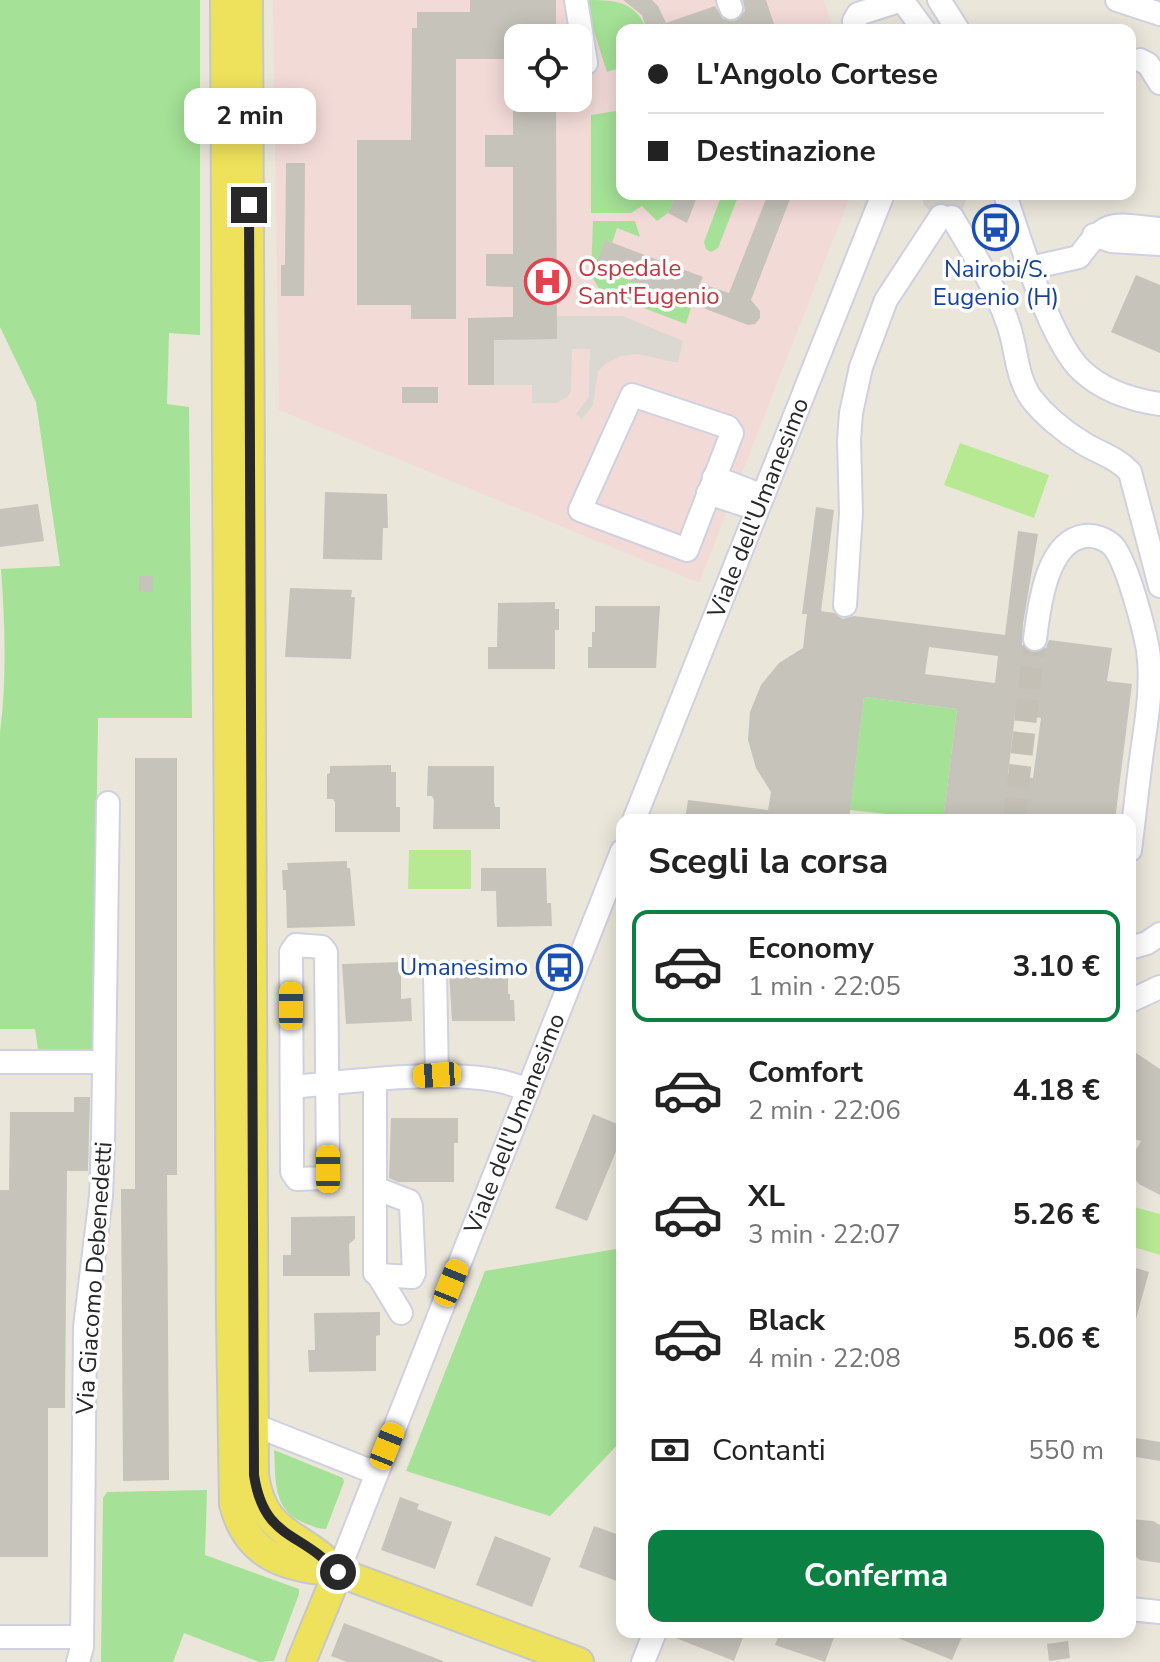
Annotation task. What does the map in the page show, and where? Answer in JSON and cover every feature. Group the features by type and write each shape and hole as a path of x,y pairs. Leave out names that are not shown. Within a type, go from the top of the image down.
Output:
{"main road":[{"path":"225,0 242,1427 262,1508 277,1527 317,1551 338,1572 579,1662"},
{"path":"242,1427 248,0"},
{"name":"Viale dell'Umanesimo","path":"301,1662 338,1572"}],"street":[{"path":"576,0 580,24"},
{"path":"861,13 902,0 920,24"},
{"path":"1117,0 1160,14"},
{"path":"1140,60 1148,64 1160,83"},
{"name":"Viale dell'Umanesimo","path":"636,814 881,200"},
{"path":"1007,200 1030,268 1060,339 1081,370 1118,393 1160,404"},
{"path":"845,605 851,513 849,440 857,383 881,309 901,275 946,216 1001,305 1012,335 1020,374 1030,396 1075,437 1118,461 1130,472 1160,586"},
{"path":"1030,268 1079,257 1094,235 1110,225 1160,229"},
{"path":"1094,235 1111,241 1160,244"},
{"path":"632,395 728,427 732,433 711,485 687,550 580,510 632,395"},
{"path":"711,485 760,502"},
{"path":"1035,639 1043,589 1058,553 1075,539 1085,536 1109,543 1123,567 1144,630 1148,655 1145,727 1134,814"},
{"name":"Via Giacomo Debenedetti","path":"78,1662 82,1637 85,1327 102,1184 108,803"},
{"name":"Viale dell'Umanesimo","path":"338,1572 616,866"},
{"path":"1136,946 1160,934"},
{"path":"296,945 325,948 328,1169 324,1178 297,1179 292,1172 292,1087 291,952 296,945"},
{"path":"435,973 437,1075"},
{"path":"1136,998 1160,987"},
{"path":"0,1062 104,1062"},
{"path":"292,1087 437,1075 509,1082 528,1091"},
{"path":"375,1080 375,1269 401,1313"},
{"path":"375,1188 409,1201 414,1273 408,1277 378,1275"},
{"path":"242,1427 376,1473"},
{"path":"1136,1610 1160,1612"},
{"path":"0,1637 82,1637"},
{"path":"643,1662 653,1638"}],"shaded area":[{"name":"Ospedale Sant'Eugenio","path":"273,0 824,0 831,24 616,24 616,200 849,200 699,583 279,410"},
{"path":"923,200 966,200 957,213 935,216"},
{"path":"557,316 623,316 683,341 678,363 638,354 621,356 607,363 598,371 593,405 582,419 576,414 589,396 590,349 572,349 571,391 556,403 532,403 532,385 494,385 494,339 556,339"}],"green space":[{"path":"0,0 200,0 200,335 169,333 167,404 189,407 192,718 98,718 93,1055 39,1056 35,1029 0,1029 0,733 5,651 1,569 60,566 36,402 0,327"},
{"path":"584,0 605,0 630,7 644,24 616,24 616,69 607,72"},
{"path":"616,111 616,200 673,200 668,213 657,221 642,206 631,213 591,213 591,115"},
{"path":"720,200 737,200 718,248 711,252 704,242"},
{"path":"593,221 635,221 640,237 617,228 612,243 605,240 692,304 686,324 601,292 591,275"},
{"path":"960,443 1049,475 1034,518 944,485"},
{"path":"864,697 957,709 944,814 887,814 850,810"},
{"path":"409,850 471,850 471,889 408,889"},
{"path":"1136,1208 1160,1214 1160,1255 1136,1248"},
{"path":"616,1249 616,1446 550,1516 406,1471 485,1271"},
{"path":"274,1450 343,1478 326,1529 302,1522 285,1509 276,1482"},
{"path":"207,1490 205,1555 299,1589 274,1661 259,1662 184,1633 173,1662 101,1662 103,1498 107,1492"}],"building":[{"path":"470,0 556,0 556,24 504,24 504,59 456,59 456,319 411,319 411,305 357,305 357,140 411,140 412,28 417,28 417,12 470,12"},
{"path":"623,0 652,0 666,23 715,6 723,19 735,21 745,11 743,0 766,0 774,24 645,24 642,15"},
{"path":"513,112 556,112 557,339 494,340 494,385 468,385 468,318 513,317 513,287 486,286 486,254 513,254 513,167 485,167 485,135 513,135"},
{"path":"286,163 305,163 304,296 281,296 281,265 285,265"},
{"path":"673,200 696,200 687,223 668,213"},
{"path":"766,200 790,200 751,300 760,311 760,318 755,324 748,325 595,267 605,240 703,277 700,283 729,293"},
{"path":"1136,275 1160,285 1160,353 1111,332"},
{"path":"402,387 438,387 438,403 402,403"},
{"path":"325,492 387,494 388,528 383,528 382,560 323,559"},
{"path":"38,504 44,541 0,547 0,509"},
{"path":"816,507 834,510 821,611 834,613 843,619 854,616 1005,635 1018,531 1038,534 1022,645 1034,653 1046,648 1049,640 1112,648 1107,681 1132,684 1116,814 944,814 957,709 864,697 850,814 686,814 688,800 768,810 771,792 756,768 748,740 750,712 761,685 779,663 803,648 807,614 802,614","holes":["929,647 998,656 995,683 925,674","1015,715 1041,718 1033,778 1008,775"]},
{"path":"139,576 153,576 152,592 139,591"},
{"path":"290,588 352,590 351,597 355,597 351,659 285,657"},
{"path":"555,602 555,609 559,609 559,630 555,630 555,669 488,669 488,647 497,647 498,603"},
{"path":"595,606 660,606 656,668 588,668 588,647 592,647 592,632 595,632"},
{"path":"135,758 177,758 177,1175 167,1175 169,1480 123,1481 121,1189 135,1189"},
{"path":"391,765 391,772 396,772 400,832 335,832 335,802 327,799 330,766"},
{"path":"428,766 494,766 494,801 495,807 500,807 500,829 433,829 434,800 432,796 427,796"},
{"path":"347,861 355,926 287,928 282,870 288,870 287,863"},
{"path":"481,868 546,868 547,903 551,903 552,926 497,927 496,891 481,891"},
{"path":"442,960 508,960 508,994 510,1000 514,1000 515,1021 452,1021 449,972"},
{"path":"401,962 401,999 411,998 412,1021 346,1024 342,964"},
{"path":"1136,1053 1160,1069 1160,1195 1136,1181 1136,1150 1141,1141 1136,1140"},
{"path":"74,1097 90,1097 88,1171 67,1171 65,1408 48,1408 48,1557 0,1557 0,1190 9,1190 10,1112 74,1112"},
{"path":"593,1114 616,1124 616,1151 587,1221 555,1208"},
{"path":"391,1118 458,1118 458,1143 454,1143 454,1182 398,1182 389,1178"},
{"path":"355,1216 355,1239 349,1244 350,1276 283,1276 283,1255 291,1255 291,1217"},
{"path":"1136,1268 1149,1272 1136,1319"},
{"path":"380,1312 376,1371 309,1372 308,1350 315,1350 314,1313"},
{"path":"1136,1438 1160,1442 1160,1461 1136,1457"},
{"path":"400,1497 419,1504 417,1509 452,1522 435,1569 381,1550"},
{"path":"1136,1520 1153,1521 1160,1525 1160,1563 1136,1557"},
{"path":"594,1526 616,1534 616,1581 579,1567"},
{"path":"495,1536 551,1558 532,1607 476,1585"},
{"path":"344,1623 443,1661 347,1662 331,1656"},
{"path":"676,1638 743,1638 734,1661"},
{"path":"778,1638 834,1638 825,1662 775,1645"},
{"path":"898,1638 961,1638 952,1660"},
{"path":"1068,1641 1070,1658 1049,1661 1047,1644"}],"tunnel":[{"path":"1015,814 1035,639"}],"place":[{"name":"Nairobi/S. Eugenio (H)","path":"996,227"},
{"name":"Ospedale Sant'Eugenio","path":"547,282"},
{"name":"Umanesimo","path":"559,967"}],"route":[{"path":"249,205 254,1475 262,1508 272,1523 317,1551 338,1572"}]}
